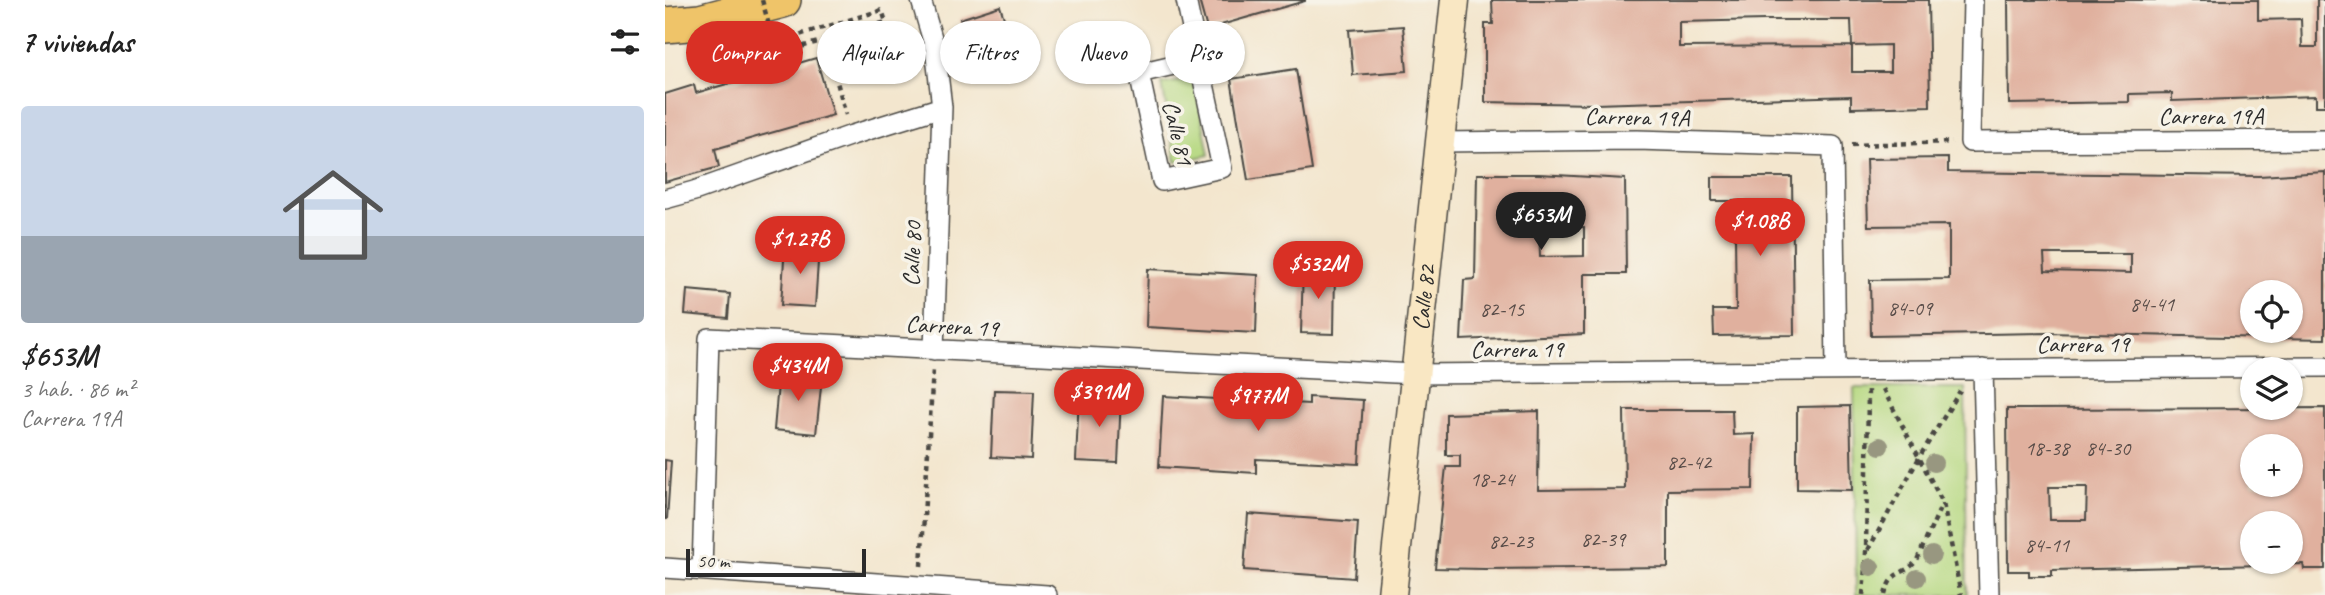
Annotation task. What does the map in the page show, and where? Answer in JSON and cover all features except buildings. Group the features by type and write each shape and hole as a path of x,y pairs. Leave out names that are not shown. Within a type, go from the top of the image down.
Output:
{"highway":[{"path":"665,25 700,22 783,0"}],"main road":[{"name":"Calle 82","path":"1392,595 1455,0"}],"street":[{"name":"Calle 80","path":"921,0 935,48 942,107 934,350"},
{"name":"Calle 81","path":"1186,0 1191,21"},
{"path":"1971,142 1973,0"},
{"name":"Calle 81","path":"1199,59 1222,168 1162,181 1139,73 1199,59"},
{"path":"665,199 942,107"},
{"name":"Carrera 19A","path":"1971,142 2325,139"},
{"name":"Carrera 19A","path":"1439,142 1637,140 1833,145"},
{"path":"1833,145 1836,370"},
{"name":"Carrera 19","path":"702,570 709,338 1414,374 2325,367"},
{"path":"1978,369 1989,595"},
{"path":"665,568 1047,595"}],"path":[{"path":"762,0 768,21"},
{"path":"803,34 882,10 886,22 803,46"},
{"path":"838,84 852,135"},
{"path":"1833,145 1971,142"},
{"path":"920,587 934,350"},
{"path":"1866,553 1920,456 1978,369"},
{"path":"1870,370 1920,456 1943,503 1961,595"},
{"path":"1863,595 1870,370"},
{"path":"1885,595 1893,576 1917,560 1943,503"}],"green space":[{"path":"1162,84 1196,84 1209,155 1176,162"},
{"path":"1854,388 1965,388 1967,595 1856,595"}]}
